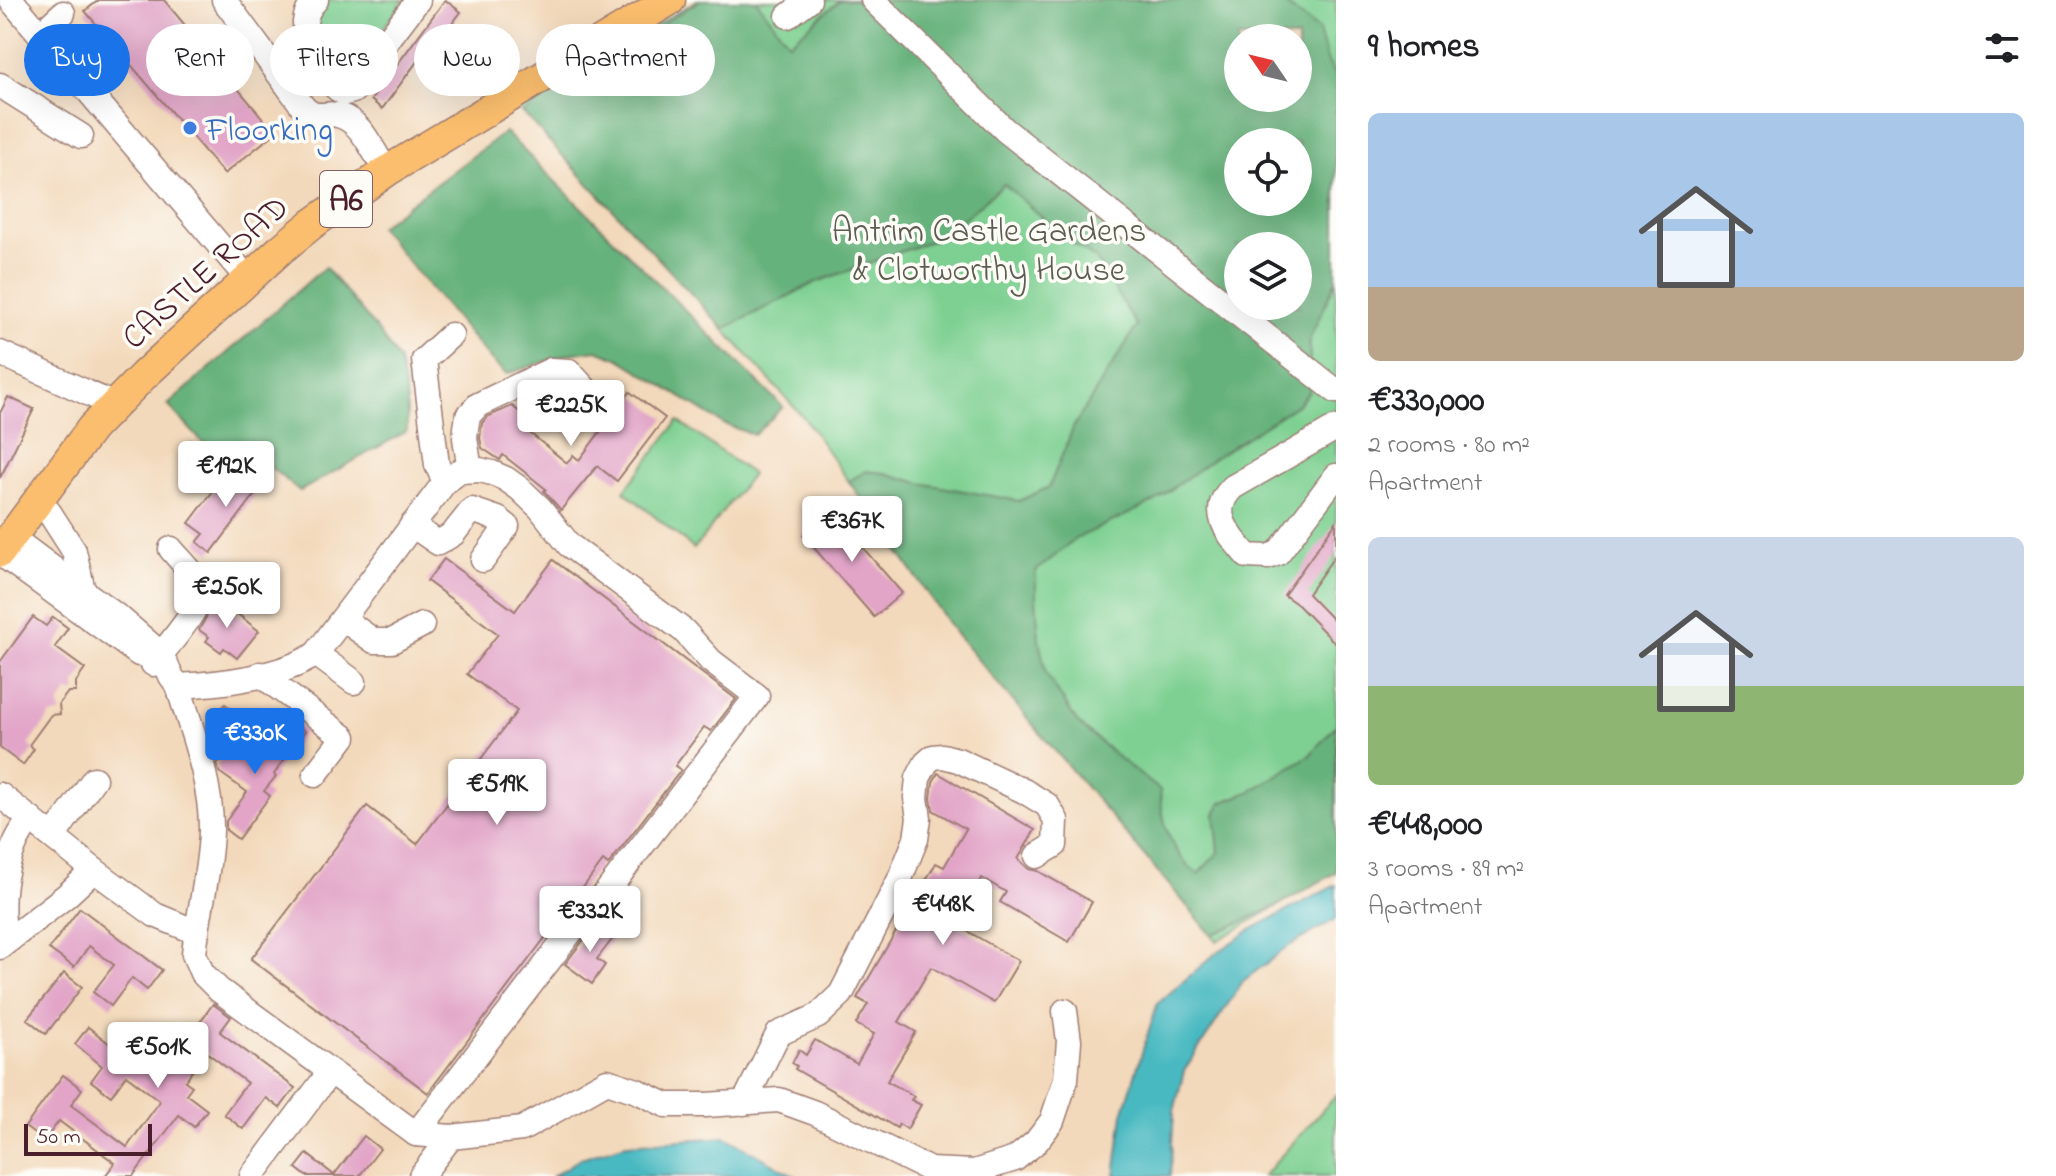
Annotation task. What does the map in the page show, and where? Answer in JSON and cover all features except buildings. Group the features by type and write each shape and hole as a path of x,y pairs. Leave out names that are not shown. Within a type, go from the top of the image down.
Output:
{"main road":[{"name":"CASTLE ROAD","path":"4,548 92,428 248,279 312,224 387,171 670,0"}],"street":[{"path":"11,0 31,24"},
{"path":"224,0 304,108 316,116 359,85 381,49 418,0"},
{"path":"316,0 305,19 305,30 344,117 356,126 387,171"},
{"path":"788,16 809,0"},
{"path":"873,0 1005,130 1336,391"},
{"path":"51,24 63,13"},
{"path":"0,85 81,136"},
{"path":"93,96 248,279"},
{"path":"445,482 437,465 424,360 451,335"},
{"path":"0,353 114,405"},
{"path":"470,470 466,428 468,416 478,405 551,370 569,371 590,394"},
{"path":"1336,428 1233,487 1225,494 1220,507 1221,520 1247,556 1268,557 1278,553 1336,476"},
{"path":"4,548 101,625 166,670 216,684 302,663 316,654 445,482 460,471 492,473 520,489 540,508 569,545 684,631 711,661 757,696 416,1134"},
{"path":"37,502 49,512 74,551 83,591"},
{"path":"412,525 438,543 453,534 472,510 498,519 507,526 483,560"},
{"path":"4,548 83,591 122,620 166,670 205,783 210,817 194,954 202,973 219,990 416,1134 451,1137 522,1129 607,1081 666,1105 779,1100 815,1113 930,1170 974,1172 1015,1159 1036,1142 1052,1121 1066,1079 1069,1041 1065,1011"},
{"path":"166,670 202,591 171,549"},
{"path":"343,619 374,641 392,641 422,625"},
{"path":"316,654 354,682"},
{"path":"260,674 344,737 315,775"},
{"path":"744,1103 778,1034 818,1016 841,994 899,881 916,839 918,778 933,757 958,760 1047,805 1056,820 1055,845 1037,856"},
{"path":"53,837 94,779"},
{"path":"0,795 155,915 196,932"},
{"path":"5,943 1,888 4,869 20,832 31,819"},
{"path":"5,943 94,870"},
{"path":"252,1176 330,1072"},
{"path":"421,1176 451,1137"}],"green space":[{"path":"325,0 404,0 386,24 315,24"},
{"name":"Antrim Castle Gardens & Clotworthy House","path":"697,0 1336,0 1336,872 1217,941 956,634 805,419 518,108 538,96 715,96 715,24 657,24"},
{"path":"700,0 756,0 789,43 840,0 1280,0 1311,24 1224,24 1224,112 1312,112 1312,25 1319,30 1327,60 1336,77 1336,280 1310,338 1309,392 1298,404 1211,460 1154,502 1077,538 1036,571 1036,598 1039,640 1046,673 1077,722 1160,790 1169,836 1181,857 1198,874 1219,852 1215,814 1221,803 1251,791 1310,755 1336,725 1336,872 1275,907 1212,935 956,634 849,481 866,471 885,473 920,483 1019,501 1049,487 1074,426 1137,326 1096,259 1066,239 1004,184 942,237 814,283 724,329 523,113 550,96 715,96 715,24 662,24"},
{"path":"505,132 783,407 754,435 724,424 618,358 597,350 569,354 506,374 379,227"},
{"path":"325,267 399,361 407,401 407,431 300,491 255,455 229,457 202,442 168,405"},
{"path":"678,421 752,474 694,549 624,491"},
{"path":"1336,1095 1336,1176 1263,1176"}],"water":[{"path":"1336,885 1336,919 1289,946 1243,981 1184,1071 1174,1111 1170,1176 1115,1176 1123,1114 1157,1004 1215,954 1252,929"},
{"path":"726,1137 795,1176 553,1176 581,1158 626,1144"}],"place":[{"name":"Floorking","path":"190,128"}]}
